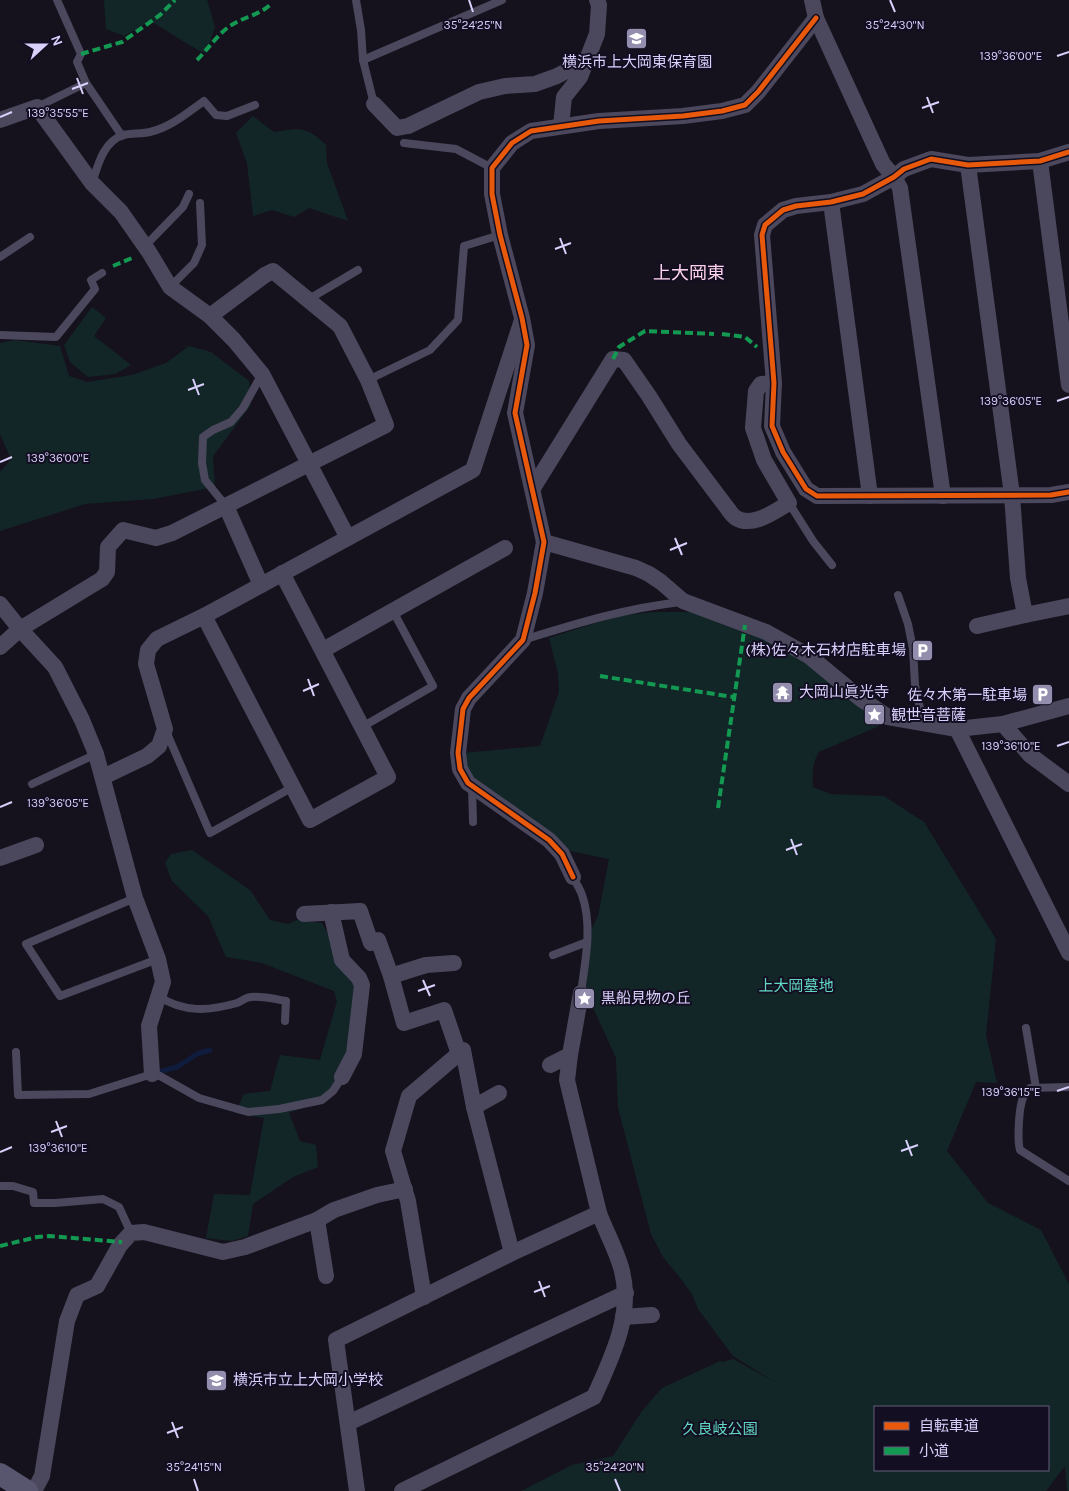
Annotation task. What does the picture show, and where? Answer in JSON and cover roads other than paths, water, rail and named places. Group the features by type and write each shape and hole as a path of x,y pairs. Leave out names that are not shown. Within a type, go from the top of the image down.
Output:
{"street":[{"path":"561,126 564,97 580,77 598,34 599,5 597,0"},
{"path":"812,0 816,18 883,164 900,188 943,496"},
{"path":"573,877 562,854 549,840 468,783 460,769 458,753 463,709 468,698 523,640 535,593 540,535 533,488 515,413 527,345 522,318 500,235 492,194 492,168 512,143 531,131 599,121 684,116 745,106 816,18"},
{"path":"374,104 397,128 408,126 479,92 505,86 535,84 557,76 587,60"},
{"path":"0,120 37,107 92,183 121,212 170,287 210,316 234,340 262,374 348,538"},
{"path":"1069,152 1040,161 968,165 932,158 904,169 894,177 863,194 831,202 796,206 783,210 765,225 762,234 774,383 772,426 784,452 806,489 817,496 1051,495 1069,492"},
{"path":"1040,161 1069,385"},
{"path":"968,165 1012,495 1018,578 1025,615"},
{"path":"831,202 870,496"},
{"path":"0,646 20,629 102,579 107,572 108,547 123,530 156,538 172,533 386,425 368,380 340,326 273,271 264,275 210,316"},
{"path":"103,777 147,756 159,746 166,729 146,664 148,650 157,639 204,616 473,470 522,318"},
{"path":"533,488 613,359 624,360 679,444 728,510 737,519 752,521 764,517 789,503 764,460 753,428 756,392 760,384 774,383"},
{"path":"226,506 261,585"},
{"path":"540,535 636,568 661,582 683,601 766,632 809,656 861,699 888,717 957,729 1003,724 1069,706"},
{"path":"322,650 505,548"},
{"path":"204,616 310,820 388,777 282,573"},
{"path":"0,604 55,667 70,700 82,720 96,754 135,898 158,959 163,982 148,1026 152,1074"},
{"path":"977,626 1069,606"},
{"path":"1003,724 1030,755 1069,784"},
{"path":"957,729 1069,953"},
{"path":"0,858 36,845"},
{"path":"304,914 360,911 371,943 378,940 391,976 404,1023 444,1010 459,1054"},
{"path":"331,912 342,960 359,978 362,985 354,1054 342,1077"},
{"path":"391,976 426,965 454,963"},
{"path":"402,1491 594,1397 621,1332 626,1293 622,1270 599,1213 568,1080 570,1055 581,994"},
{"path":"424,1297 408,1200 393,1152 409,1096 464,1050 474,1107 512,1253"},
{"path":"550,1065 570,1055"},
{"path":"474,1107 499,1093"},
{"path":"34,1491 42,1476 67,1321 77,1295 97,1286 120,1245 131,1233 144,1232 223,1252 245,1247 317,1220 334,1210 377,1195 404,1189"},
{"path":"357,1491 336,1340 512,1253 599,1213"},
{"path":"317,1220 326,1276"},
{"path":"348,1423 626,1293"},
{"path":"623,1317 652,1315"},
{"path":"0,1474 27,1491"}],"lane":[{"path":"57,0 81,54 77,62 86,83 122,136"},
{"path":"356,0 363,60 374,104"},
{"path":"363,60 502,0"},
{"path":"37,107 86,83"},
{"path":"92,183 101,156 113,142 122,136 150,132 171,124 204,101 216,114 227,116 255,105"},
{"path":"404,143 456,149 492,168"},
{"path":"145,246 183,207 189,194"},
{"path":"170,287 194,263 202,245 200,203"},
{"path":"368,380 430,350 458,320 464,246 500,235"},
{"path":"0,256 30,237"},
{"path":"309,299 358,270"},
{"path":"0,335 56,337 95,289 91,280 102,273"},
{"path":"226,506 205,480 202,463 203,437 231,422 243,408 262,374"},
{"path":"789,503 813,541 832,565"},
{"path":"898,595 908,624 913,649 915,685 923,722"},
{"path":"523,640 616,612 649,605 683,601"},
{"path":"362,727 433,686 393,611"},
{"path":"166,729 210,832 293,787"},
{"path":"32,784 96,754"},
{"path":"472,786 473,822"},
{"path":"573,877 582,896 588,923 581,994"},
{"path":"135,898 26,944 60,996 158,959"},
{"path":"553,955 587,942"},
{"path":"158,996 170,1004 182,1008 203,1009 239,1002 250,996 286,1001 285,1021"},
{"path":"1026,1028 1036,1088"},
{"path":"16,1052 18,1095 89,1094 152,1074 160,1076 199,1098 248,1112 278,1110 322,1100 333,1091 342,1077"},
{"path":"1069,1087 1030,1088 1022,1099 1018,1142 1020,1150 1069,1181"},
{"path":"0,1186 12,1186 33,1192 34,1203 55,1203 103,1198 119,1207 131,1233"}],"waterway":[{"path":"158,1072 177,1067 197,1054 210,1050"}],"place":[{"name":"横浜市上大岡東保育園","path":"637,39"},
{"name":"(株)佐々木石材店駐車場","path":"922,650"},
{"name":"大岡山眞光寺","path":"783,692"},
{"name":"佐々木第一駐車場","path":"1043,695"},
{"name":"観世音菩薩","path":"875,715"},
{"name":"黒船見物の丘","path":"585,998"},
{"name":"横浜市立上大岡小学校","path":"217,1380"}],"district":[{"name":"上大岡東","path":"689,273"}],"park label":[{"name":"上大岡墓地","path":"796,986"},
{"name":"久良岐公園","path":"720,1429"}]}
